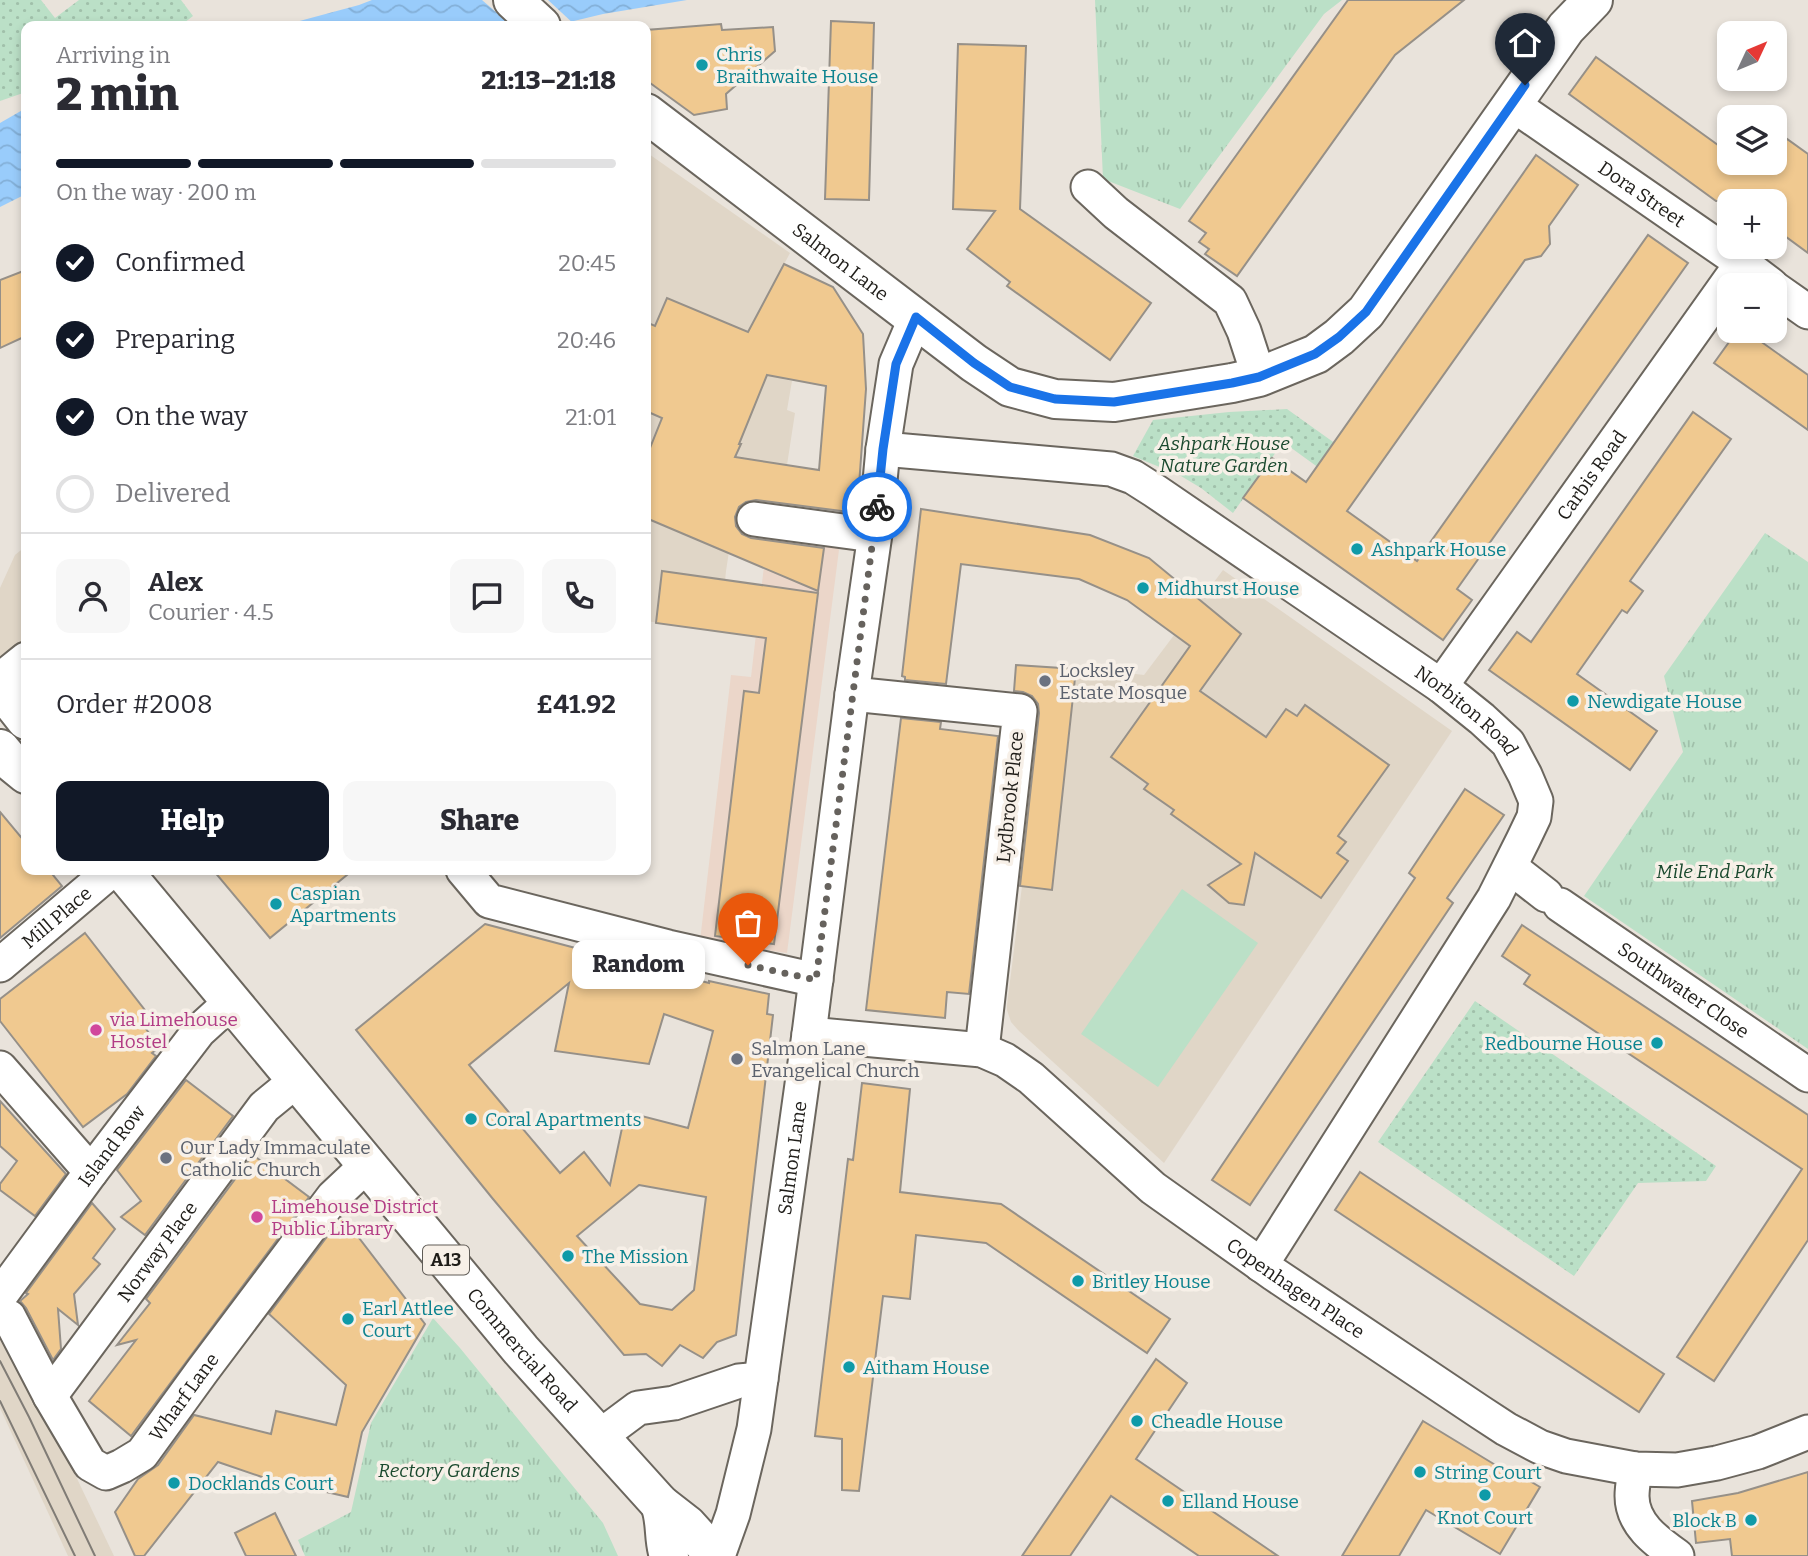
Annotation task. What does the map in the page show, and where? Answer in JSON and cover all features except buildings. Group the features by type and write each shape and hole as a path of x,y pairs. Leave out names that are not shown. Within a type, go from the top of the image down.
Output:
{"main road":[{"path":"513,0 536,21"},
{"path":"916,317 974,363 1010,387 1055,399 1114,402 1232,383 1259,377 1315,354 1339,337 1366,312 1566,28 1593,0"},
{"name":"Salmon Lane","path":"651,117 916,317"},
{"path":"0,687 21,714"},
{"path":"0,749 21,770"},
{"name":"Commercial Road","path":"126,875 521,1350 660,1504 687,1525 716,1556"},
{"path":"660,1504 669,1556"}],"street":[{"name":"Dora Street","path":"1512,104 1755,273"},
{"path":"1088,187 1116,213 1230,301 1244,331 1259,377"},
{"name":"Carbis Road","path":"1441,686 1742,263"},
{"name":"Dora Street","path":"1787,296 1808,312"},
{"name":"Salmon Lane","path":"716,1556 733,1514 754,1429 875,534 883,449 896,364 916,317"},
{"name":"Norbiton Road","path":"883,449 1111,469 1133,477 1441,686 1508,743 1525,775 1536,801 1534,817 1494,898 1261,1265"},
{"path":"754,519 858,533"},
{"path":"0,680 21,663"},
{"name":"Lydbrook Place","path":"852,694 1020,711 982,1050"},
{"name":"Southwater Close","path":"1510,867 1553,900 1808,1075"},
{"name":"Mill Place","path":"0,965 106,875"},
{"path":"467,875 489,901 668,947 816,980"},
{"name":"Island Row","path":"5,1306 90,1172 199,1031 232,1001"},
{"name":"Copenhagen Place","path":"809,1034 982,1050 1004,1060 1031,1079 1153,1188 1261,1265 1433,1381 1506,1429 1540,1446 1566,1456 1635,1469 1676,1470 1758,1452 1808,1432"},
{"path":"0,1068 90,1172"},
{"name":"Norway Place","path":"50,1396 264,1107 297,1080"},
{"name":"Wharf Lane","path":"5,1306 50,1396 90,1464 106,1473 142,1454 333,1197 367,1165"},
{"path":"599,1437 638,1408 674,1403 739,1381 761,1379"},
{"path":"1635,1469 1632,1495 1634,1512 1643,1528 1677,1556"}],"shaded area":[{"path":"651,156 790,253 752,325 788,368 783,379 792,381 787,410 795,413 787,465 737,499 720,632 651,622"},
{"path":"768,532 840,542 787,953 700,941 731,675 751,677"},
{"path":"21,550 21,659 0,707 0,588 15,555"},
{"path":"1223,570 1452,731 1164,1163 1019,1031 1011,1022 1007,1005 1022,886 1052,889 1077,667 1144,675"},
{"path":"0,1323 114,1556 68,1556 0,1408"}],"green space":[{"path":"0,0 41,0 55,18 79,0 181,0 193,16 186,21 21,21 21,94 0,101"},
{"path":"1095,0 1342,0 1324,14 1180,209 1103,179"},
{"name":"Ashpark House Nature Garden","path":"1287,409 1336,444 1319,468 1283,442 1233,513 1181,476 1133,456 1153,420"},
{"name":"Mile End Park","path":"1765,533 1808,562 1808,1049 1584,896 1683,752 1664,676"},
{"path":"1182,889 1258,943 1158,1087 1081,1034"},
{"path":"1475,1001 1716,1166 1706,1181 1638,1183 1574,1276 1378,1142"},
{"name":"Rectory Gardens","path":"433,1318 603,1523 618,1556 305,1556 298,1540 351,1512 371,1423"}],"water":[{"path":"372,0 687,0 574,21 300,21"},
{"path":"21,111 21,196 0,207 0,123"}],"pier":[{"path":"482,0 548,0 571,21 506,21"}],"tram line":[{"path":"0,1361 95,1556"},
{"path":"0,1401 75,1556"}],"way so far":[{"path":"748,965 816,980 877,507"}],"place":[{"name":"Chris Braithwaite House","path":"702,65"},
{"name":"Ashpark House","path":"1357,549"},
{"name":"Midhurst House","path":"1143,588"},
{"name":"Locksley Estate Mosque","path":"1045,681"},
{"name":"Newdigate House","path":"1573,701"},
{"name":"Caspian Apartments","path":"276,904"},
{"name":"Random","path":"748,965"},
{"name":"via Limehouse Hostel","path":"96,1030"},
{"name":"Redbourne House","path":"1657,1043"},
{"name":"Salmon Lane Evangelical Church","path":"737,1059"},
{"name":"Coral Apartments","path":"471,1119"},
{"name":"Our Lady Immaculate Catholic Church","path":"166,1158"},
{"name":"Limehouse District Public Library","path":"257,1217"},
{"name":"The Mission","path":"568,1256"},
{"name":"Britley House","path":"1078,1281"},
{"name":"Earl Attlee Court","path":"348,1319"},
{"name":"Aitham House","path":"849,1367"},
{"name":"Cheadle House","path":"1137,1421"},
{"name":"String Court","path":"1420,1472"},
{"name":"Docklands Court","path":"174,1483"},
{"name":"Knot Court","path":"1485,1495"},
{"name":"Elland House","path":"1168,1501"},
{"name":"Block B","path":"1751,1520"}],"route":[{"path":"877,507 896,364 916,317 974,363 1010,387 1055,399 1114,402 1259,377 1315,354 1339,337 1366,312 1525,85"}]}
